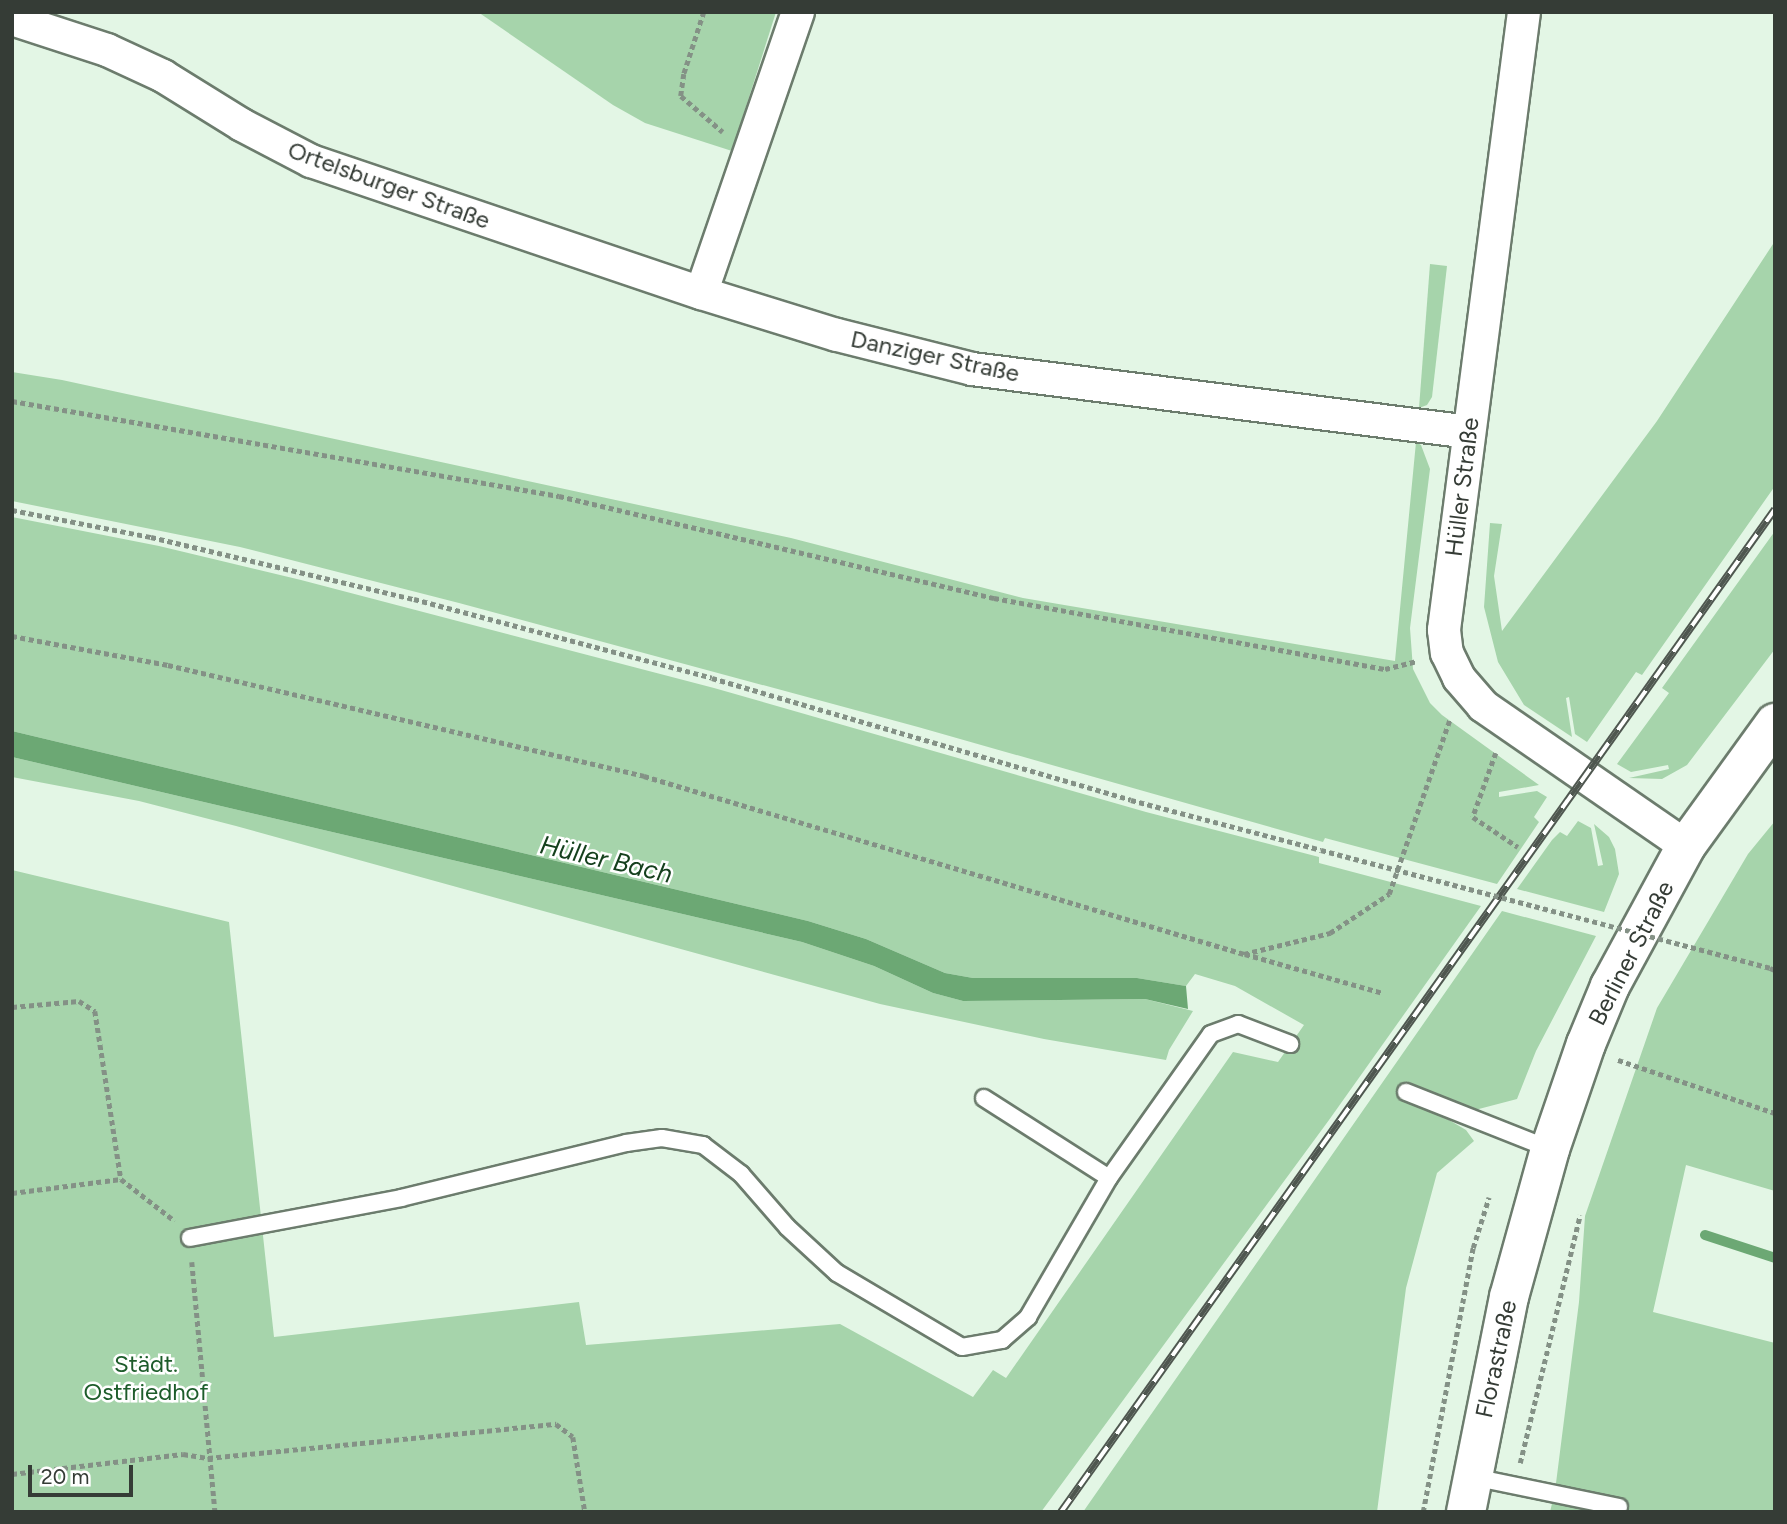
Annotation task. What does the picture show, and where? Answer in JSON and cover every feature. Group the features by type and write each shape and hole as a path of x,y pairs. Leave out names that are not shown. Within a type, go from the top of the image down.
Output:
{"main road":[{"name":"Berliner Straße","path":"1532,1207 1586,1044 1610,986 1686,846 1775,723"},
{"name":"Florastraße","path":"1469,1494 1506,1310 1532,1207"}],"street":[{"path":"701,293 798,12"},
{"name":"Hüller Straße","path":"1453,665 1444,629 1524,12"},
{"name":"Ortelsburger Straße","path":"12,19 107,50 152,71 242,125 311,161 701,293"},
{"name":"Danziger Straße","path":"701,293 836,335 972,369 1469,432"},
{"path":"1453,665 1483,706 1686,846"}],"lane":[{"path":"190,1238 401,1198 625,1143 662,1138 703,1145 741,1174 787,1227 837,1273 962,1347 1002,1340 1028,1317 1110,1178 1211,1034 1238,1024 1290,1044"},
{"path":"1406,1092 1550,1149"},
{"path":"984,1098 1110,1178"},
{"path":"1469,1494 1514,1485 1619,1507"}],"path":[{"path":"704,12 684,74 681,96 727,136 751,146"},
{"path":"12,401 559,496 994,598 1385,669 1453,665 1448,727 1389,894 1330,933 1244,954"},
{"path":"12,510 151,537 441,606 712,678 1131,800 1772,969"},
{"path":"12,636 168,665 644,776 1383,993"},
{"path":"1513,727 1492,759 1473,817 1518,847"},
{"path":"12,1007 79,1001 95,1011 121,1179"},
{"path":"1586,1044 1627,1064 1775,1113"},
{"path":"12,1193 121,1179 173,1218 190,1238 215,1512"},
{"path":"1423,1512 1473,1248 1489,1197"},
{"path":"1514,1485 1580,1215"},
{"path":"12,1474 183,1454 208,1458 556,1423 573,1437 585,1512"}],"green space":[{"path":"478,12 776,12 732,151 645,123 613,105"},
{"path":"1775,241 1775,486 1642,675 1636,672 1587,742 1575,734 1569,697 1566,698 1572,737 1524,705 1498,662 1484,607 1490,523 1502,524 1494,576 1502,631 1657,421"},
{"path":"1430,264 1447,266 1432,397 1427,405 1419,408"},
{"path":"12,372 62,380 791,538 1023,598 1395,661 1416,442 1421,445 1430,469 1410,628 1413,669 1430,703 1442,715 1539,785 1499,792 1499,797 1537,791 1547,797 1534,817 1539,822 1497,884 1325,838 1323,842 918,727 459,603 240,547 12,501"},
{"name":"Städt. Ostfriedhof","path":"12,517 159,546 301,580 714,688 1146,812 1319,857 1319,863 1481,906 1329,1120 1041,1512 12,1512 12,870 229,922 274,1337 579,1302 586,1345 840,1324 973,1397 993,1370 1006,1378 1233,1052 1278,1062 1304,1025 1235,986 1195,974 1186,986 1137,978 973,978 945,973 866,939 808,921 12,731"},
{"path":"1775,531 1775,649 1687,765 1662,779 1629,778 1669,769 1668,765 1631,772 1617,764 1669,693 1662,688"},
{"path":"12,757 802,942 874,966 933,993 963,1001 1145,999 1193,1011 1169,1050 1166,1060 1044,1039 880,1004 236,826 139,801 12,777"},
{"path":"1578,821 1591,828 1598,866 1603,865 1594,824 1609,837 1615,849 1619,874 1604,912 1517,889 1552,840 1560,832 1567,836"},
{"path":"1775,821 1775,1191 1686,1165 1653,1312 1775,1343 1775,1512 1550,1512 1579,1302 1585,1216 1657,1008 1748,854"},
{"path":"1502,911 1596,936 1536,1051 1517,1099 1475,1110 1411,1083 1400,1098 1449,1120 1466,1130 1474,1141 1437,1173 1406,1288 1377,1512 1083,1512"}],"shaded area":[{"path":"12,731 808,921 866,939 945,973 973,978 1137,978 1186,986 1188,1009 1145,999 963,1001 933,993 874,966 802,942 12,757"}],"waterway":[{"name":"Hüller Bach","path":"1705,1235 1775,1258"}],"railway":[{"path":"1061,1512 1775,509"}]}
